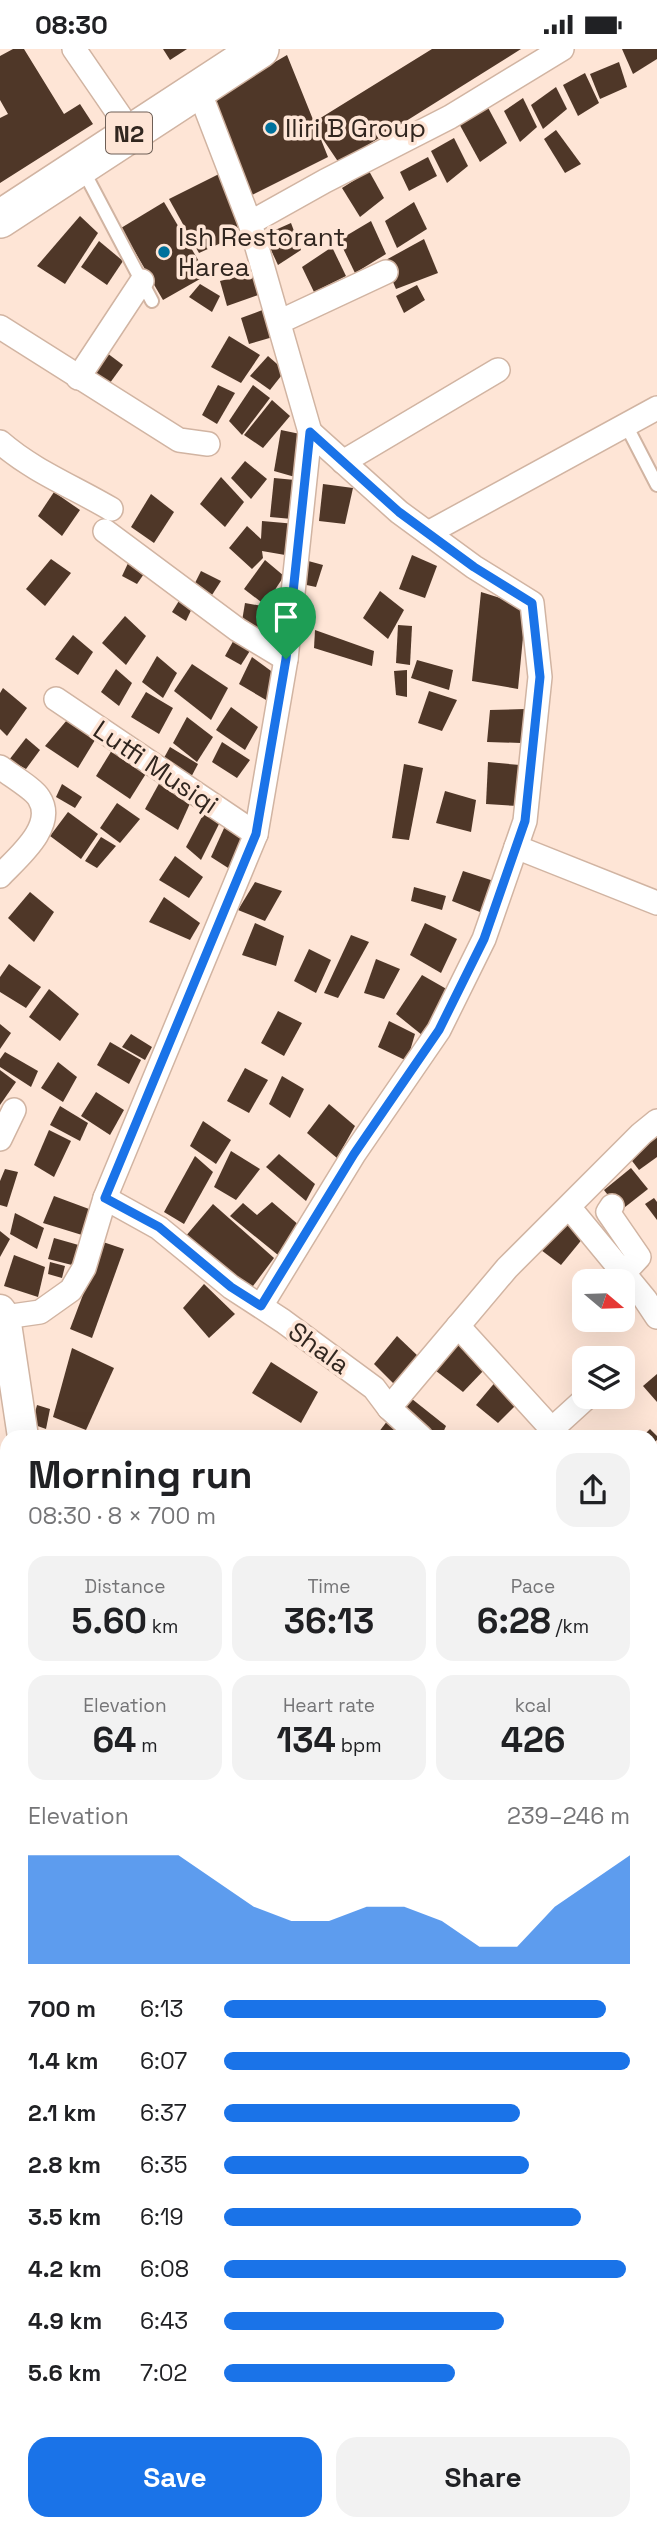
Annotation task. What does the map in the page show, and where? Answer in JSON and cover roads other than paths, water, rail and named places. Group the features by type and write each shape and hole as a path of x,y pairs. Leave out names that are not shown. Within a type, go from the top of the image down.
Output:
{"main road":[{"name":"N2","path":"0,193 224,49"},
{"name":"N2","path":"0,219 260,49"}],"street":[{"path":"74,49 120,116"},
{"path":"250,223 450,117 562,49"},
{"name":"Lutfi Musiqi","path":"2,1313 40,1312 71,1290 84,1268 105,1198 256,834 286,659 310,432 250,223 198,88"},
{"path":"279,322 386,272"},
{"path":"78,378 147,291"},
{"path":"0,327 179,440 208,444"},
{"path":"343,462 498,370"},
{"path":"428,533 657,408"},
{"path":"261,1306 354,1154 439,1030 484,939 525,821 540,677 532,603 474,567 399,512 310,432"},
{"path":"0,442 108,520 238,630 286,659"},
{"name":"Lutfi Musiqi","path":"56,699 256,834"},
{"path":"0,767 39,797 44,813 39,832 0,876"},
{"path":"516,846 657,903"},
{"path":"0,1139 14,1110"},
{"path":"389,1408 507,1268 657,1121"},
{"name":"Shala","path":"105,1198 159,1227 231,1287 374,1388 389,1408 413,1430"},
{"path":"612,1206 608,1212 639,1257 628,1269"},
{"path":"569,1207 621,1269"},
{"path":"635,1288 657,1317"},
{"path":"2,1313 22,1430"},
{"path":"458,1326 552,1430"},
{"path":"558,1430 576,1409"}],"lane":[{"path":"81,165 147,291"},
{"path":"626,425 657,485"}],"place":[{"name":"Iliri B Group","path":"271,128"},
{"name":"Ish Restorant Harea","path":"164,252"}]}
